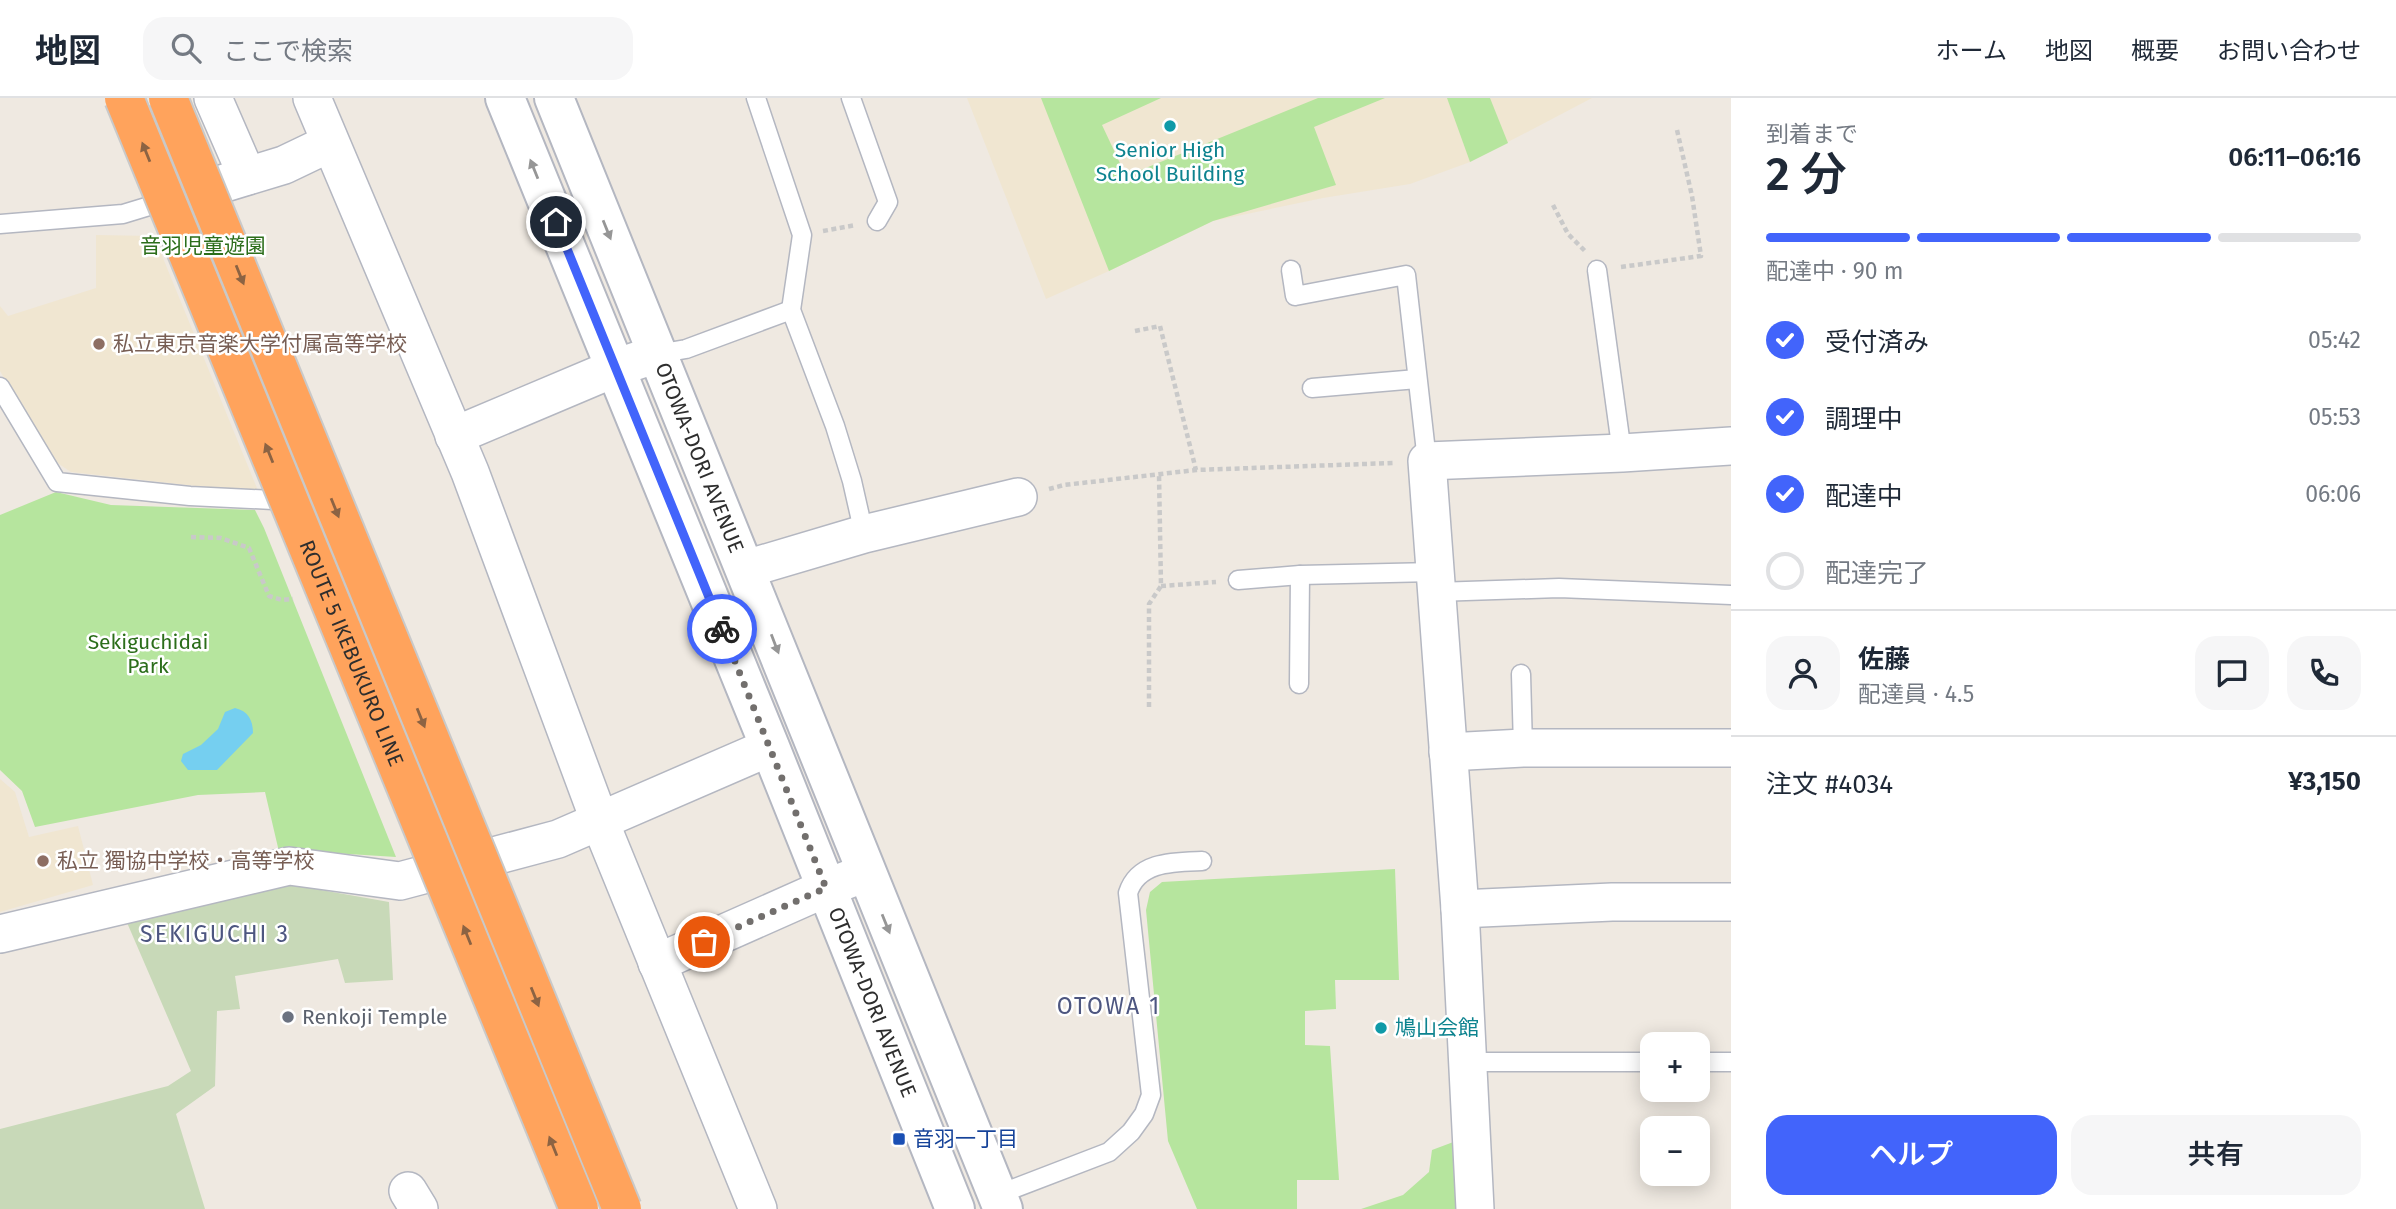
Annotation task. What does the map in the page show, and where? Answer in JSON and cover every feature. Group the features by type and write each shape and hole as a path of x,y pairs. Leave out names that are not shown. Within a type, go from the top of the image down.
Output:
{"highway":[{"name":"ROUTE 5 IKEBUKURO LINE","path":"124,98 579,1209"},
{"name":"ROUTE 5 IKEBUKURO LINE","path":"168,98 622,1209"}],"main road":[{"name":"OTOWA-DORI AVENUE","path":"505,98 955,1209"},
{"name":"OTOWA-DORI AVENUE","path":"554,98 1000,1202"}],"street":[{"path":"213,98 247,176"},
{"path":"312,98 470,472 600,822 758,1209"},
{"path":"182,196 284,165 330,143"},
{"path":"454,436 615,368 657,354"},
{"path":"1475,1209 1460,909 1427,461 1731,446"},
{"path":"746,569 864,534 1018,497"},
{"path":"0,934 289,866 400,881 558,839 770,747"},
{"path":"1448,752 1523,748 1731,748"},
{"path":"657,963 865,873"},
{"path":"1460,909 1612,902 1731,902"}],"lane":[{"path":"756,98 802,235 791,310 835,426 852,481 864,534"},
{"path":"851,98 888,202 877,221"},
{"path":"0,224 123,214 182,196"},
{"path":"1291,270 1295,296 1406,275 1427,461"},
{"path":"1597,270 1622,453"},
{"path":"657,354 686,349 791,310"},
{"path":"1312,388 1417,379"},
{"path":"0,387 57,482 190,496 273,500"},
{"path":"1299,684 1300,575"},
{"path":"1238,580 1300,575 1731,595"},
{"path":"1521,674 1523,748"},
{"path":"1000,1202 1109,1152 1131,1132 1144,1114 1151,1095 1128,893 1132,880 1147,869 1175,862 1202,861"},
{"path":"1468,1062 1640,1062"},
{"path":"1710,1062 1731,1062"}],"path":[{"path":"1553,205 1568,234 1588,254 1597,270 1701,256 1692,196 1677,130"},
{"path":"802,235 877,221"},
{"path":"1135,331 1160,326 1196,470"},
{"path":"1018,497 1064,485 1196,470 1427,461"},
{"path":"1149,707 1149,604 1161,586 1159,474"},
{"path":"191,537 221,538 249,548 269,596 282,600 304,599"},
{"path":"1161,586 1238,580"}],"shaded area":[{"path":"967,98 1592,98 1470,162 1410,184 1323,198 1213,221 1046,299"},
{"name":"私立東京音楽大学付属高等学校","path":"96,235 154,236 259,493 71,472 53,460 0,371 0,306 8,316 96,288"},
{"name":"私立 獨協中学校・高等学校","path":"0,779 15,792 29,837 78,826 93,885 0,912"}],"green space":[{"path":"1041,98 1161,98 1102,125 1126,176 1318,98 1385,98 1314,127 1336,185 1213,221 1109,271"},
{"path":"1447,98 1490,98 1508,143 1470,162"},
{"name":"Sekiguchidai Park","path":"56,492 111,505 255,510 396,857 301,851 280,856 265,792 198,795 35,827 22,791 0,770 0,515"},
{"path":"1395,869 1399,980 1335,980 1336,1009 1305,1011 1305,1045 1330,1046 1339,1180 1297,1180 1297,1209 1197,1209 1168,1141 1146,910 1150,892 1162,882"},
{"path":"287,884 389,902 393,980 345,983 338,959 235,976 240,1009 217,1011 215,1086 176,1114 205,1209 0,1209 0,1129 168,1086 191,1071 125,918"},
{"path":"1464,1138 1469,1209 1361,1209 1403,1195 1429,1172 1432,1150"}],"water":[{"path":"235,708 249,717 253,733 217,770 188,770 181,761 183,754 201,745 218,729 225,712"}],"way so far":[{"path":"704,942 826,888 722,629"}],"place":[{"name":"Senior High School Building","path":"1170,126"},
{"name":"私立東京音楽大学付属高等学校","path":"99,344"},
{"name":"私立 獨協中学校・高等学校","path":"43,861"},
{"name":"Renkoji Temple","path":"288,1017"},
{"name":"鳩山会館","path":"1381,1028"},
{"name":"音羽一丁目","path":"899,1139"}],"district":[{"name":"SEKIGUCHI 3","path":"215,934"},
{"name":"OTOWA 1","path":"1109,1006"}],"route":[{"path":"556,222 722,629"}],"park label":[{"name":"音羽児童遊園","path":"203,246"}]}
